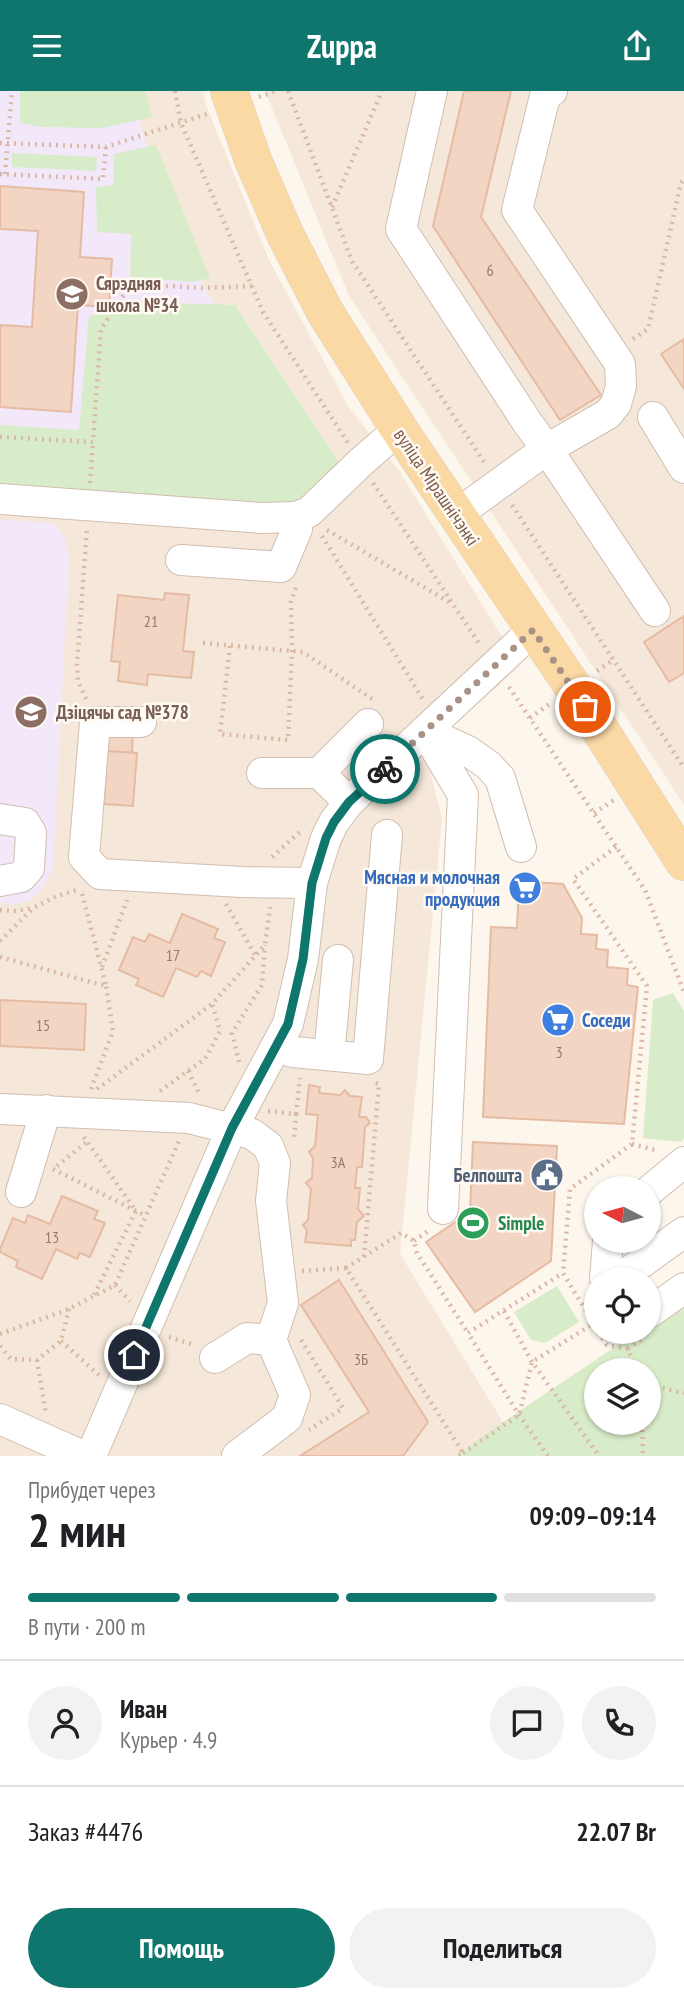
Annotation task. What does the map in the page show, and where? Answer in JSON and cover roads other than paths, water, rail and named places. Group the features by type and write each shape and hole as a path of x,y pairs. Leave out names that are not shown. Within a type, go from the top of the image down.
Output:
{"main road":[{"name":"вуліца Мірашнічэнкі","path":"229,91 253,160 285,234 324,312 456,515 573,687 684,863"}],"lane":[{"path":"432,91 401,229 655,611"},
{"path":"456,515 547,449 608,414 616,404 621,386 620,364 517,210 545,96 552,91"},
{"path":"653,417 684,468"},
{"path":"0,499 296,517 309,512 399,429"},
{"path":"181,560 281,567 297,529 296,517"},
{"path":"91,1456 232,1128 288,1024 303,959 312,883 334,822 349,802 427,721 533,630"},
{"path":"319,773 374,714"},
{"path":"427,721 488,765 500,779 521,847"},
{"path":"427,721 463,795 437,1219"},
{"path":"141,722 95,722 84,857 100,874 312,883"},
{"path":"262,773 319,773 349,802"},
{"path":"0,819 25,823 31,833 31,845 29,868 21,877 0,881"},
{"path":"276,1047 293,1052 368,1059 387,835"},
{"path":"329,1055 338,960"},
{"path":"0,1109 194,1106 232,1128 252,1134 268,1146 275,1163 271,1201 283,1303 284,1337 295,1395 287,1418 237,1456"},
{"path":"21,1192 46,1110"},
{"path":"662,1180 684,1162"},
{"path":"636,1267 684,1232"},
{"path":"661,1304 684,1288"},
{"path":"215,1358 247,1338 284,1337"},
{"path":"0,1419 83,1456"}],"place":[{"name":"Сярэдняя школа №34","path":"72,294"},
{"name":"Дзіцячы сад №378","path":"31,712"},
{"name":"Мясная и молочная продукция","path":"525,888"},
{"name":"Соседи","path":"558,1020"},
{"name":"Белпошта","path":"547,1175"},
{"name":"Simple","path":"473,1223"}]}
